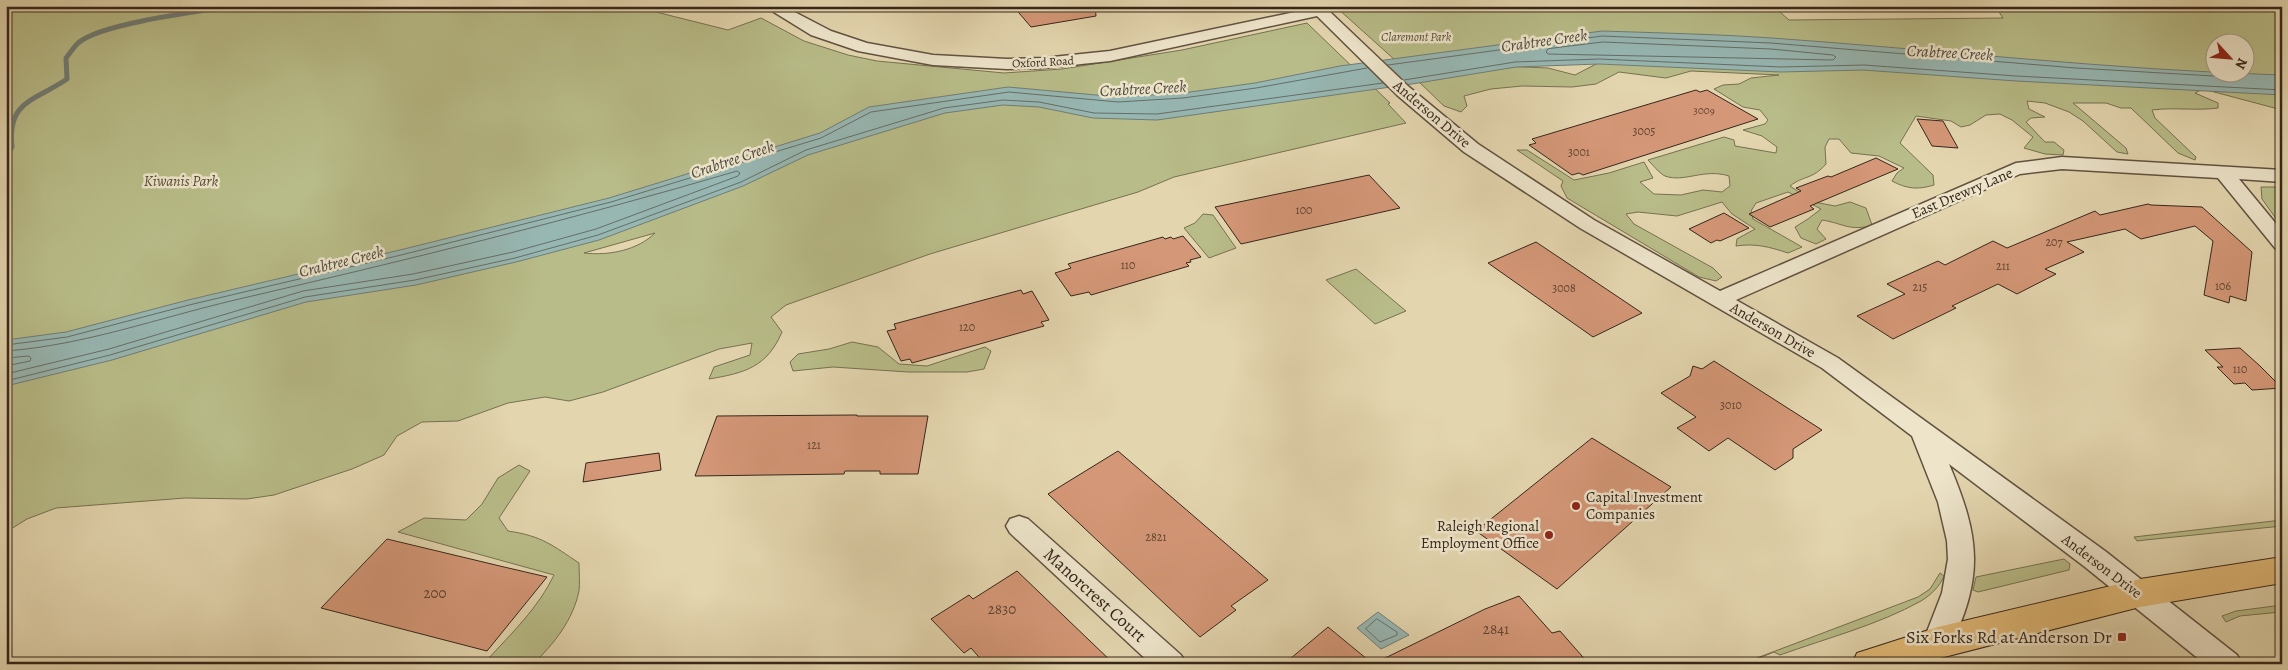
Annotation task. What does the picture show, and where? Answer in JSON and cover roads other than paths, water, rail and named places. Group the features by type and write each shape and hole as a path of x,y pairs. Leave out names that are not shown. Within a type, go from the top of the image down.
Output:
{"main road":[{"path":"1870,664 1938,642 2140,593 2282,570"}],"street":[{"name":"Oxford Road","path":"772,6 816,31 866,47 932,58 1010,64 1053,63 1109,56 1320,8"},
{"name":"Anderson Drive","path":"1320,8 1357,47 1417,103 1471,148 1587,224 1830,363 2140,593 2227,664"},
{"name":"East Drewry Lane","path":"1720,299 2016,169 2062,163 2282,176"},
{"path":"2224,173 2282,244"},
{"path":"1922,430 1950,500 1961,549 1960,578 1938,642"},
{"name":"Manorcrest Court","path":"1019,526 1171,664"}],"water":[{"name":"Crabtree Creek","path":"1602,31 1751,37 2206,71 2206,82 2256,82 2256,74 2282,75 2282,95 2016,81 1863,70 1781,72 1599,64 1516,67 1412,84 1157,120 1093,118 1039,107 1003,105 945,113 808,155 743,186 599,240 516,262 416,285 306,302 112,360 6,386 6,340 66,332 188,300 609,198 820,133 869,107 1008,87 1118,97 1183,93 1255,83 1340,66"},
{"path":"1378,612 1409,635 1381,649 1357,628"}],"waterway":[{"path":"6,156 12,147 14,120 19,111 34,98 67,79 66,58 78,43 108,29 129,24 235,6"}],"place":[{"name":"Capital Investment Companies","path":"1576,506"},
{"name":"Raleigh Regional Employment Office","path":"1549,535"},
{"name":"Six Forks Rd at Anderson Dr","path":"2122,637"}],"park label":[{"name":"Claremont Park","path":"1416,37"},
{"name":"Kiwanis Park","path":"181,181"}]}
